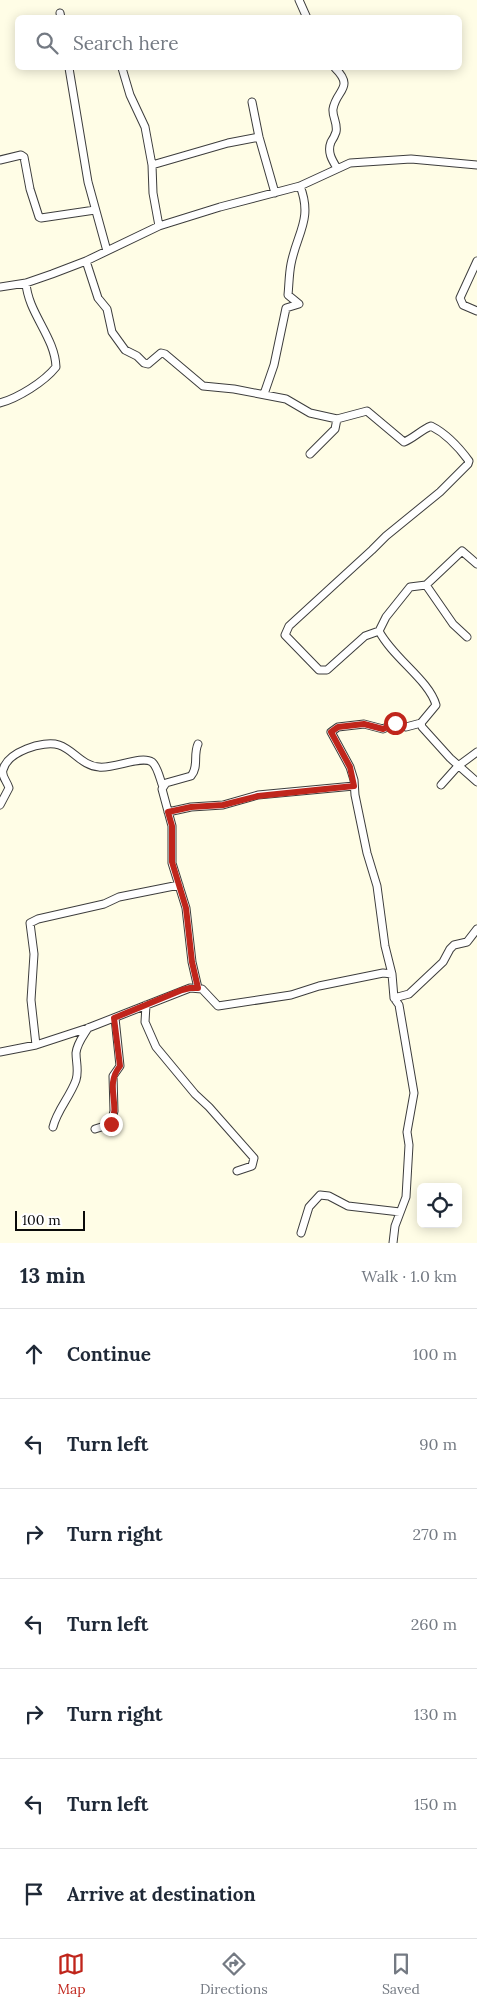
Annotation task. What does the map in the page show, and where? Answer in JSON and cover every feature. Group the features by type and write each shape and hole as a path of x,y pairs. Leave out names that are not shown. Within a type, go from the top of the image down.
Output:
{"street":[{"path":"299,0 306,15"},
{"path":"69,70 81,146 95,210 107,250"},
{"path":"123,70 130,95 145,127 152,165 152,193 159,226"},
{"path":"337,70 343,78 344,83 342,92 333,109 336,130 330,148 332,159 337,168"},
{"path":"252,102 274,193"},
{"path":"152,165 259,137"},
{"path":"0,160 21,155 24,157 30,189 39,217 95,210"},
{"path":"0,287 26,283 86,261 159,226 220,207 300,186 350,163 411,159 477,165"},
{"path":"264,394 274,365 286,308 291,265 306,214 305,199 300,186"},
{"path":"86,261 98,298 107,309 112,332 125,350 144,363 148,364 161,353 165,354 203,386 234,388 286,399 310,413 337,419 367,411 404,442 413,438 422,429 431,426 454,443 468,461 440,492 393,530 289,626 285,636 319,670 327,670 365,636 379,631 386,617 410,587 426,585 462,552 477,564"},
{"path":"477,261 460,298 463,305 477,311"},
{"path":"0,403 18,395 47,377 56,368 54,353 28,299 26,283"},
{"path":"286,308 299,304 288,295"},
{"path":"310,454 335,429 337,419"},
{"path":"426,585 453,624 467,638"},
{"path":"379,631 384,642 434,695 436,705 421,723 406,728 395,723 383,729 364,724 334,729 332,734 350,767 370,865 377,886 385,946 392,974 394,998 399,1005 412,1070 414,1093 407,1132 409,1145 406,1197 400,1212 393,1243"},
{"path":"421,723 422,727 458,766 477,782"},
{"path":"0,805 9,788 3,773 5,764 18,752 43,744 61,746 86,764 98,768 140,760 151,761 155,765 163,787 172,826 172,862 186,908 192,962 198,988"},
{"path":"163,787 166,783 191,776 194,773 196,768 195,749 198,744"},
{"path":"441,785 458,766 477,752"},
{"path":"168,812 191,807 223,805 258,796 354,786"},
{"path":"36,1045 31,1000 34,954 30,923 38,919 104,904 119,897 140,894 179,884"},
{"path":"394,998 409,994 442,962 450,948 467,942 477,929"},
{"path":"0,1052 36,1045 88,1028 190,988 198,988 204,991 210,1000 218,1006 290,995 319,986 384,973 392,974"},
{"path":"146,1005 145,1022 156,1047 195,1094 254,1158 252,1166 237,1171"},
{"path":"95,1129 111,1124 113,1119 113,1076 120,1066 114,1018"},
{"path":"53,1127 75,1083 78,1073 76,1052 88,1028"},
{"path":"300,1233 309,1207 320,1195 329,1196 348,1206 400,1212"}],"route":[{"path":"111,1124 114,1111 113,1076 120,1066 114,1018 182,990 198,988 192,962 186,908 172,862 172,826 168,812 191,807 223,805 258,796 354,786 350,767 331,732 338,727 364,724 372,728 383,729 395,723"}]}
